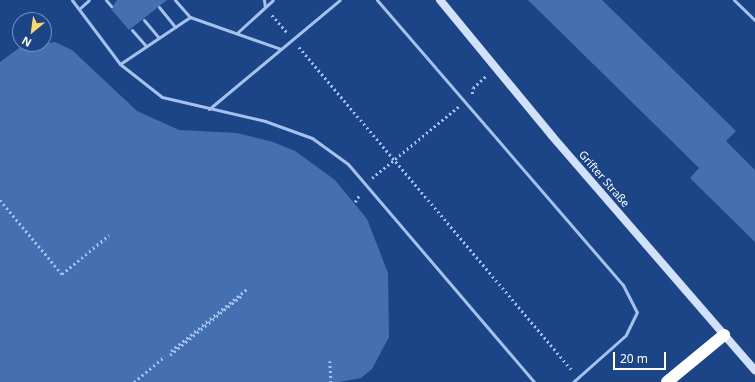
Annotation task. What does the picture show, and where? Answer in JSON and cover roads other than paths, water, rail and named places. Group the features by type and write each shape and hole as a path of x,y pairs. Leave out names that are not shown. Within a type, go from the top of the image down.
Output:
{"highway":[{"path":"667,382 724,335"}],"main road":[{"name":"Grifter Straße","path":"440,0 755,370"}],"lane":[{"path":"72,0 120,64 162,97 266,121 312,138 348,164 534,382"},
{"path":"79,9 89,0"},
{"path":"106,0 111,6"},
{"path":"176,0 190,17 238,32 281,49"},
{"path":"264,0 265,7"},
{"path":"238,32 272,0"},
{"path":"209,109 340,0"},
{"path":"377,0 623,285 637,312 626,335 573,382"},
{"path":"734,0 755,20"},
{"path":"158,7 175,27"},
{"path":"120,64 190,17"},
{"path":"144,20 159,38"},
{"path":"132,30 146,46"}]}
